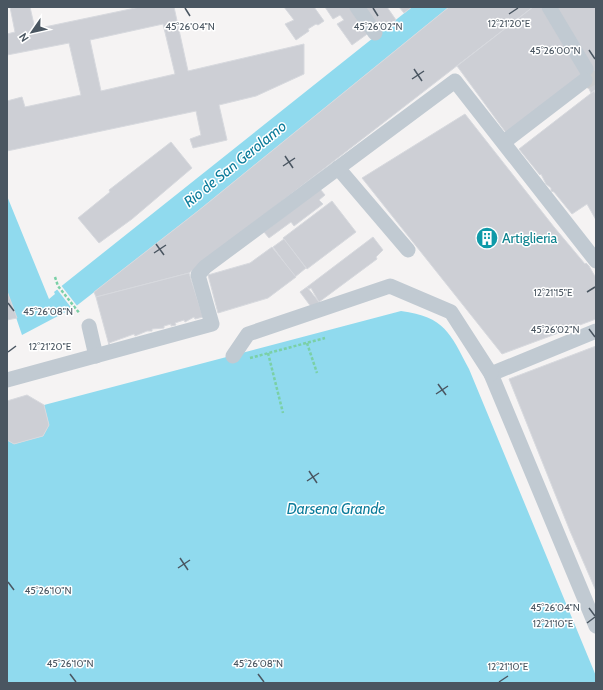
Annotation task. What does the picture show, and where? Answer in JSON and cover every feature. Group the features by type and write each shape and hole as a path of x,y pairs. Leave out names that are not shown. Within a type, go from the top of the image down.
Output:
{"street":[{"path":"357,7 375,33"},
{"path":"504,142 586,75 548,7"},
{"path":"7,380 212,324 198,275 204,267 455,81 596,261"},
{"path":"338,168 408,250"},
{"path":"233,356 248,334 390,286 451,312 491,374 596,626"},
{"path":"89,326 96,356"},
{"path":"491,374 596,331"}],"path":[{"path":"55,277 59,287 75,307"},
{"path":"233,356 234,362 325,338"},
{"path":"307,343 317,373"},
{"path":"268,353 283,413"}],"water":[{"name":"Rio de San Gerolamo","path":"412,7 449,7 198,211 75,307 22,335 7,291 7,196 49,299 55,294 54,292"},
{"name":"Darsena Grande","path":"401,311 416,314 437,322 451,336 457,346 469,369 596,676 596,683 7,683 7,440 14,444 43,436 49,425 44,405"}],"pier":[{"path":"60,284 78,307 73,310 56,288"}],"building":[{"path":"10,7 30,7 35,29 140,7 174,7 188,71 304,44 304,74 256,96 219,105 227,140 193,148 190,139 201,135 196,111 7,151 7,101 22,97 25,107 81,95 69,43 7,55 7,34 15,32","holes":["163,24 175,74 101,91 90,40"]},
{"path":"284,7 314,7 324,21 308,29 309,31 296,40 285,24 294,20"},
{"path":"325,7 352,7 370,32 352,45 337,24 344,20 340,15 333,19"},
{"path":"362,7 387,7 396,20 380,31"},
{"path":"399,7 412,7 404,13"},
{"path":"449,7 533,7 189,273 96,297 94,292 198,211"},
{"path":"533,7 541,7 566,39 584,78 507,134 457,66"},
{"path":"556,7 596,7 596,89 591,93 581,72"},
{"path":"594,91 596,95 596,220 587,204 572,214 554,192 551,191 551,188 546,184 541,174 540,175 519,149"},
{"name":"Artiglieria","path":"465,114 554,227 585,264 586,263 589,266 596,278 596,319 502,354 362,178"},
{"path":"171,142 192,168 132,219 99,243 78,218 110,192 109,190"},
{"path":"320,189 325,195 319,200 323,204 294,226 291,222 269,238 264,232"},
{"path":"332,201 356,232 307,269 283,238"},
{"path":"373,237 383,250 376,257 377,259 319,302 311,288 309,289 307,287"},
{"path":"284,239 306,268 295,277 273,247"},
{"path":"272,247 296,277 268,298 218,313 208,275 250,263"},
{"path":"189,273 203,317 195,319 194,317 185,322 184,320 175,323 176,325 171,326 171,324 164,326 164,328 152,329 152,331 147,331 135,336 134,334 109,343 109,345 96,297"},
{"path":"307,287 319,302 312,308 300,292"},
{"path":"7,291 17,318 7,320"},
{"path":"596,346 596,591 570,531 509,379"},
{"path":"27,395 44,405 49,425 43,436 14,444 7,440 7,401"}],"tunnel":[{"path":"585,80 590,77 596,88"}],"place":[{"name":"Artiglieria","path":"487,238"}]}
